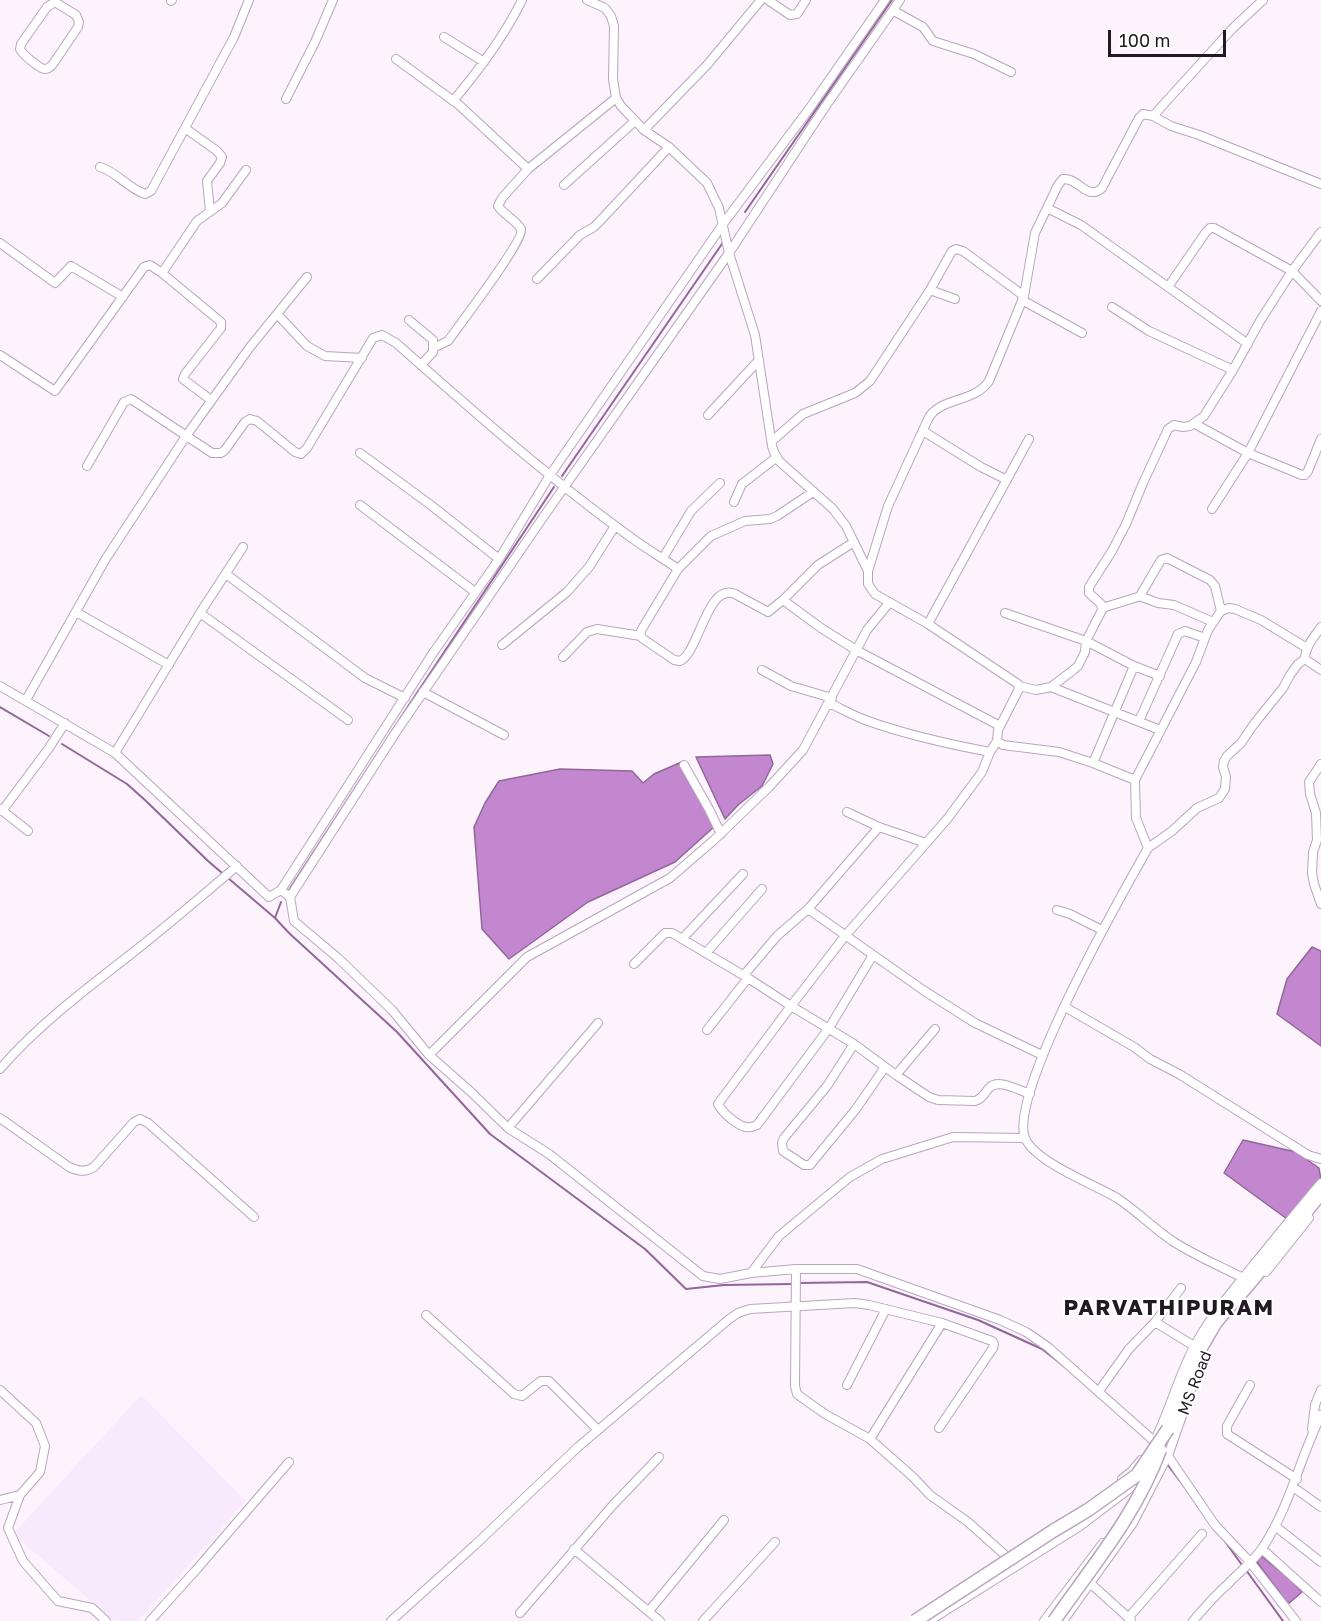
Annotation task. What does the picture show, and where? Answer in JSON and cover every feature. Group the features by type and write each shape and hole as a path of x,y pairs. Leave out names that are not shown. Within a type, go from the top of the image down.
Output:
{"highway":[{"path":"1054,1621 1135,1506 1149,1480 1196,1358 1216,1322 1321,1193"},
{"path":"915,1621 1089,1510 1137,1475 1168,1429"}],"street":[{"path":"100,167 110,171 135,190 148,194 151,192 234,37 249,0"},
{"path":"286,99 333,0"},
{"path":"453,101 484,62 513,19 522,0"},
{"path":"587,0 605,8 611,16 614,26 613,79 616,98 621,106 644,130 669,147 706,183 719,208 729,253 755,335 772,441 777,457 833,509 846,526 868,571"},
{"path":"644,130 707,65 761,0"},
{"path":"768,0 790,15 796,14 807,0"},
{"path":"0,686 115,753 269,897 281,890 433,653 499,559 550,475 723,224 809,109 885,0"},
{"path":"900,0 825,107 729,253 423,692 290,897 294,921 338,958 392,1010 429,1055 508,1128 549,1154 703,1276 720,1279 751,1273 796,1269 857,1269 1000,1320 1026,1332 1048,1347 1168,1456 1246,1566 1296,1621"},
{"path":"1154,117 1232,28 1263,0"},
{"path":"51,1 76,15 79,22 53,64 45,69 40,68 20,49 21,44 51,1"},
{"path":"894,10 923,27 933,41 975,54 1011,72"},
{"path":"444,37 484,62"},
{"path":"396,59 453,101 528,169"},
{"path":"433,348 448,341 509,256 521,235 520,228 498,206 502,198 528,169 616,98"},
{"path":"1221,611 1213,583 1166,558 1161,560 1141,596 1102,608 1086,641 1085,652 1078,666 1051,687 1036,690 1019,686 928,624 889,603 868,585 868,571 888,506 929,417 936,409 972,395 985,386 994,370 1023,298 1033,238 1058,185 1065,178 1092,193 1100,190 1143,114 1321,184"},
{"path":"564,185 635,121"},
{"path":"185,128 222,157 207,181 210,211"},
{"path":"537,279 580,235 599,222 669,147"},
{"path":"162,273 197,221 222,203 246,170"},
{"path":"1047,208 1081,225 1248,344"},
{"path":"1168,286 1210,228 1214,228 1292,270 1321,301"},
{"path":"1102,608 1101,604 1089,593 1089,589 1126,524 1168,429 1174,425 1186,427 1195,424 1204,417 1292,270 1321,232"},
{"path":"0,243 55,283 71,266 123,297"},
{"path":"772,441 803,414 855,393 870,381 930,290 950,254 956,249 1023,298 1082,333"},
{"path":"0,355 55,391 144,267 150,265 219,318 221,328 183,379 212,400"},
{"path":"26,700 105,560 186,436 250,346 307,277"},
{"path":"930,290 956,299"},
{"path":"1112,307 1149,331 1233,370"},
{"path":"1212,509 1248,453 1321,311"},
{"path":"277,314 307,346 325,356 362,358"},
{"path":"409,320 434,339 433,352 421,365"},
{"path":"87,466 124,402 131,399 212,453 221,453 225,450 245,422 250,419 301,454 307,448 373,338 382,334 396,343 471,410 565,487 615,526 678,568"},
{"path":"708,416 759,360"},
{"path":"1195,424 1248,453 1305,475 1321,439"},
{"path":"923,431 981,467 1007,480"},
{"path":"928,624 1029,439"},
{"path":"360,453 499,559"},
{"path":"734,502 742,484 777,457"},
{"path":"663,558 691,511 720,483"},
{"path":"641,636 642,629 678,568 711,537 745,521 770,519 777,516 813,492"},
{"path":"360,505 476,592"},
{"path":"502,645 567,592 589,567 615,526"},
{"path":"563,657 587,632 597,628 641,636 674,660 680,661 688,656 710,609 726,593 735,594 768,612 818,565 854,542"},
{"path":"115,753 243,547"},
{"path":"226,574 365,678 405,698"},
{"path":"1141,596 1148,601 1174,605 1213,622"},
{"path":"783,600 856,650 1000,726"},
{"path":"429,1055 527,957 670,878 721,834 769,787 803,750 867,630 889,603"},
{"path":"1148,848 1136,818 1135,780 1196,662 1213,622 1221,611 1229,608 1235,609 1261,620 1307,648"},
{"path":"76,612 169,665"},
{"path":"200,613 348,720"},
{"path":"1005,613 1086,641 1134,666 1160,676"},
{"path":"1305,659 1307,648 1321,627"},
{"path":"1139,722 1178,634 1185,631 1205,638"},
{"path":"1305,659 1321,670"},
{"path":"1242,1278 1174,1242 1118,1199 1032,1150 1024,1138 1023,1115 1042,1055 1102,930 1148,848 1172,831 1197,808 1219,798 1225,789 1226,777 1223,767 1227,756 1241,742 1283,688 1298,664 1305,659"},
{"path":"1092,763 1134,666"},
{"path":"762,670 791,686 830,701 866,720 906,733 990,752"},
{"path":"873,955 829,1028 757,1125 750,1128 744,1127 721,1110 718,1104 790,1006 845,936 948,818 982,772 997,741 998,730 1019,686"},
{"path":"1051,687 1160,730"},
{"path":"423,692 504,735"},
{"path":"28,831 1,810 49,748 65,723"},
{"path":"997,741 1003,745 1059,752 1135,780"},
{"path":"1321,764 1309,782 1316,813 1317,840 1312,861 1314,884 1321,904"},
{"path":"684,765 721,834"},
{"path":"847,812 879,827 926,843"},
{"path":"707,1030 777,936 808,909 879,827"},
{"path":"0,1069 65,1006 173,921 237,866"},
{"path":"682,939 743,874"},
{"path":"706,952 762,889"},
{"path":"281,890 290,897"},
{"path":"808,909 923,990 975,1023 1042,1055"},
{"path":"1057,910 1102,930"},
{"path":"634,964 665,933 672,933 829,1028 929,1097 938,1100 980,1100 991,1085 998,1083 1030,1094"},
{"path":"1065,1007 1179,1074 1308,1155 1321,1160"},
{"path":"508,1128 598,1023"},
{"path":"896,1076 934,1029"},
{"path":"854,1044 827,1086 784,1138 783,1151 804,1165 810,1165 856,1109 885,1067"},
{"path":"0,1118 78,1171 88,1171 94,1167 134,1122 140,1119 148,1123 254,1217"},
{"path":"751,1273 779,1236 850,1178 882,1159 952,1137 1024,1138"},
{"path":"905,1621 1104,1494 1132,1471 1162,1426 1194,1346 1213,1316 1321,1183"},
{"name":"MS Road","path":"1063,1621 1133,1523 1155,1482 1168,1456 1201,1357 1221,1325 1321,1202"},
{"path":"796,1269 796,1391 825,1414 870,1439 930,1495 968,1522 1006,1556"},
{"path":"1099,1391 1129,1349 1155,1322 1181,1288"},
{"path":"391,1621 598,1430 738,1313 750,1309 855,1303 942,1323 991,1340 994,1345 939,1428"},
{"path":"847,1384 886,1309"},
{"path":"426,1315 514,1394 522,1396 541,1381 549,1381 598,1430"},
{"path":"1155,1322 1194,1346"},
{"path":"870,1439 942,1323"},
{"path":"1250,1385 1227,1426 1227,1434 1295,1483 1321,1508"},
{"path":"0,1390 36,1423 45,1446 40,1472 20,1495 8,1528 23,1561 58,1601 92,1608 106,1621"},
{"path":"1312,1433 1315,1405 1321,1390"},
{"path":"1193,1621 1262,1549 1295,1483 1312,1433 1321,1415"},
{"name":"MS Road","path":"1044,1621 1122,1518 1144,1479 1154,1441"},
{"name":"MS Road","path":"928,1621 1080,1526 1144,1479 1168,1456"},
{"path":"520,1613 574,1549 659,1457"},
{"path":"150,1621 290,1462"},
{"path":"0,1500 20,1495"},
{"path":"649,1611 724,1520"},
{"path":"1275,1526 1321,1562"},
{"path":"1090,1583 1130,1619 1202,1534"},
{"path":"703,1621 775,1542"},
{"path":"574,1549 660,1621"},
{"path":"1262,1549 1321,1602"}],"shaded area":[{"path":"770,755 773,764 762,786 725,819 696,757"},
{"path":"684,761 715,826 675,862 588,902 509,959 482,929 474,827 499,781 560,769 632,771 643,783 654,774"},
{"path":"1312,947 1321,951 1321,1046 1277,1014 1287,979"},
{"path":"1243,1140 1296,1152 1319,1168 1321,1180 1287,1219 1224,1173"},
{"path":"141,1395 246,1501 138,1621 114,1621 13,1534"},
{"path":"1261,1556 1290,1579 1302,1592 1288,1604 1257,1562"}],"waterway":[{"path":"745,212 892,0"},
{"path":"562,476 724,241"},
{"path":"289,890 554,487"},
{"path":"0,707 49,736"},
{"path":"62,744 127,784 208,861 275,918 397,1032 490,1134 645,1249 686,1289 724,1285 792,1284"},
{"path":"275,918 281,902"},
{"path":"798,1283 867,1282 978,1320 1042,1349 1065,1367"},
{"path":"1167,1464 1189,1493"},
{"path":"1221,1536 1242,1565"},
{"path":"1246,1570 1283,1621"}],"district":[{"name":"PARVATHIPURAM","path":"1169,1308"}]}
